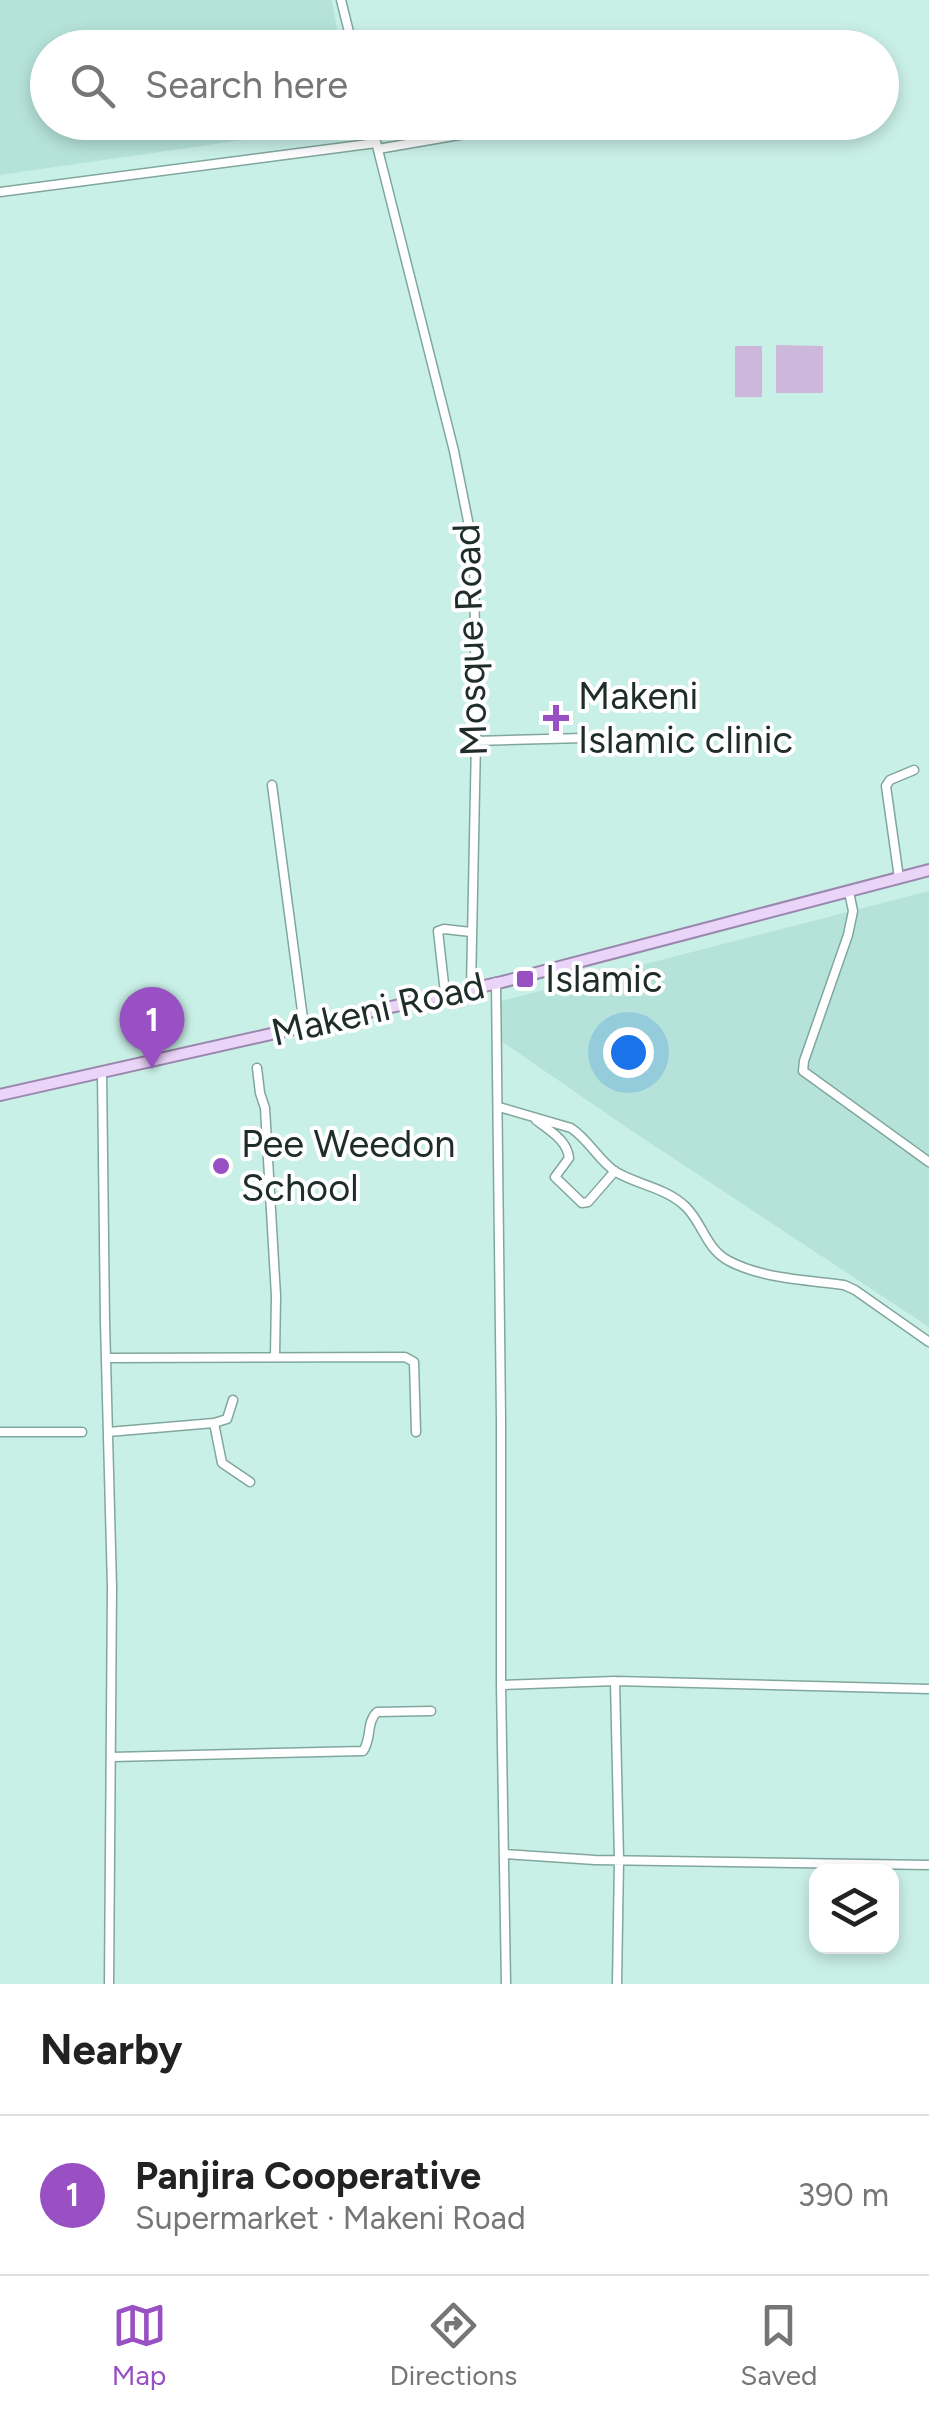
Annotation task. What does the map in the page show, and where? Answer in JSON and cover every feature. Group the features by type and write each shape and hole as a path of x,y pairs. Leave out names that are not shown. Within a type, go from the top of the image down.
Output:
{"main road":[{"name":"Makeni Road","path":"0,1095 502,982 929,870"}],"street":[{"path":"341,0 348,30"},
{"name":"Mosque Road","path":"376,140 454,451 474,551 476,741 471,988"},
{"path":"0,192 416,140"},
{"path":"476,741 584,738"},
{"path":"898,878 886,786 890,780 914,770"},
{"path":"272,785 304,1026"},
{"path":"849,892 853,911 848,936 803,1071 929,1162"},
{"path":"445,993 438,931 471,932"},
{"path":"496,982 506,1984"},
{"path":"257,1068 265,1108 276,1296 275,1356"},
{"path":"102,1072 112,1587 108,1984"},
{"path":"499,1107 581,1134 615,1171 683,1204 713,1249 731,1262 763,1273 855,1290 929,1342"},
{"path":"533,1118 564,1142 569,1158 555,1177 582,1203 588,1202 615,1171"},
{"path":"106,1358 405,1356 414,1362 416,1432"},
{"path":"108,1432 214,1423 227,1419 233,1400"},
{"path":"214,1423 224,1466 250,1482"},
{"path":"0,1432 82,1432"},
{"path":"501,1684 615,1681 929,1688"},
{"path":"615,1681 618,1984"},
{"path":"112,1757 363,1750 371,1718 377,1712 431,1711"},
{"path":"505,1854 619,1860 929,1865"}],"shaded area":[{"path":"0,0 332,0 337,30 30,30 30,140 242,140 0,175"},
{"path":"776,345 823,346 823,393 776,393"},
{"path":"735,346 762,346 762,397 735,397"},
{"path":"929,891 929,1327 501,1041 501,1001"}],"place":[{"name":"Makeni Islamic clinic","path":"556,718"},
{"name":"Islamic","path":"525,979"},
{"name":"Panjira Cooperative","path":"152,1069"},
{"name":"Pee Weedon School","path":"221,1166"}]}
